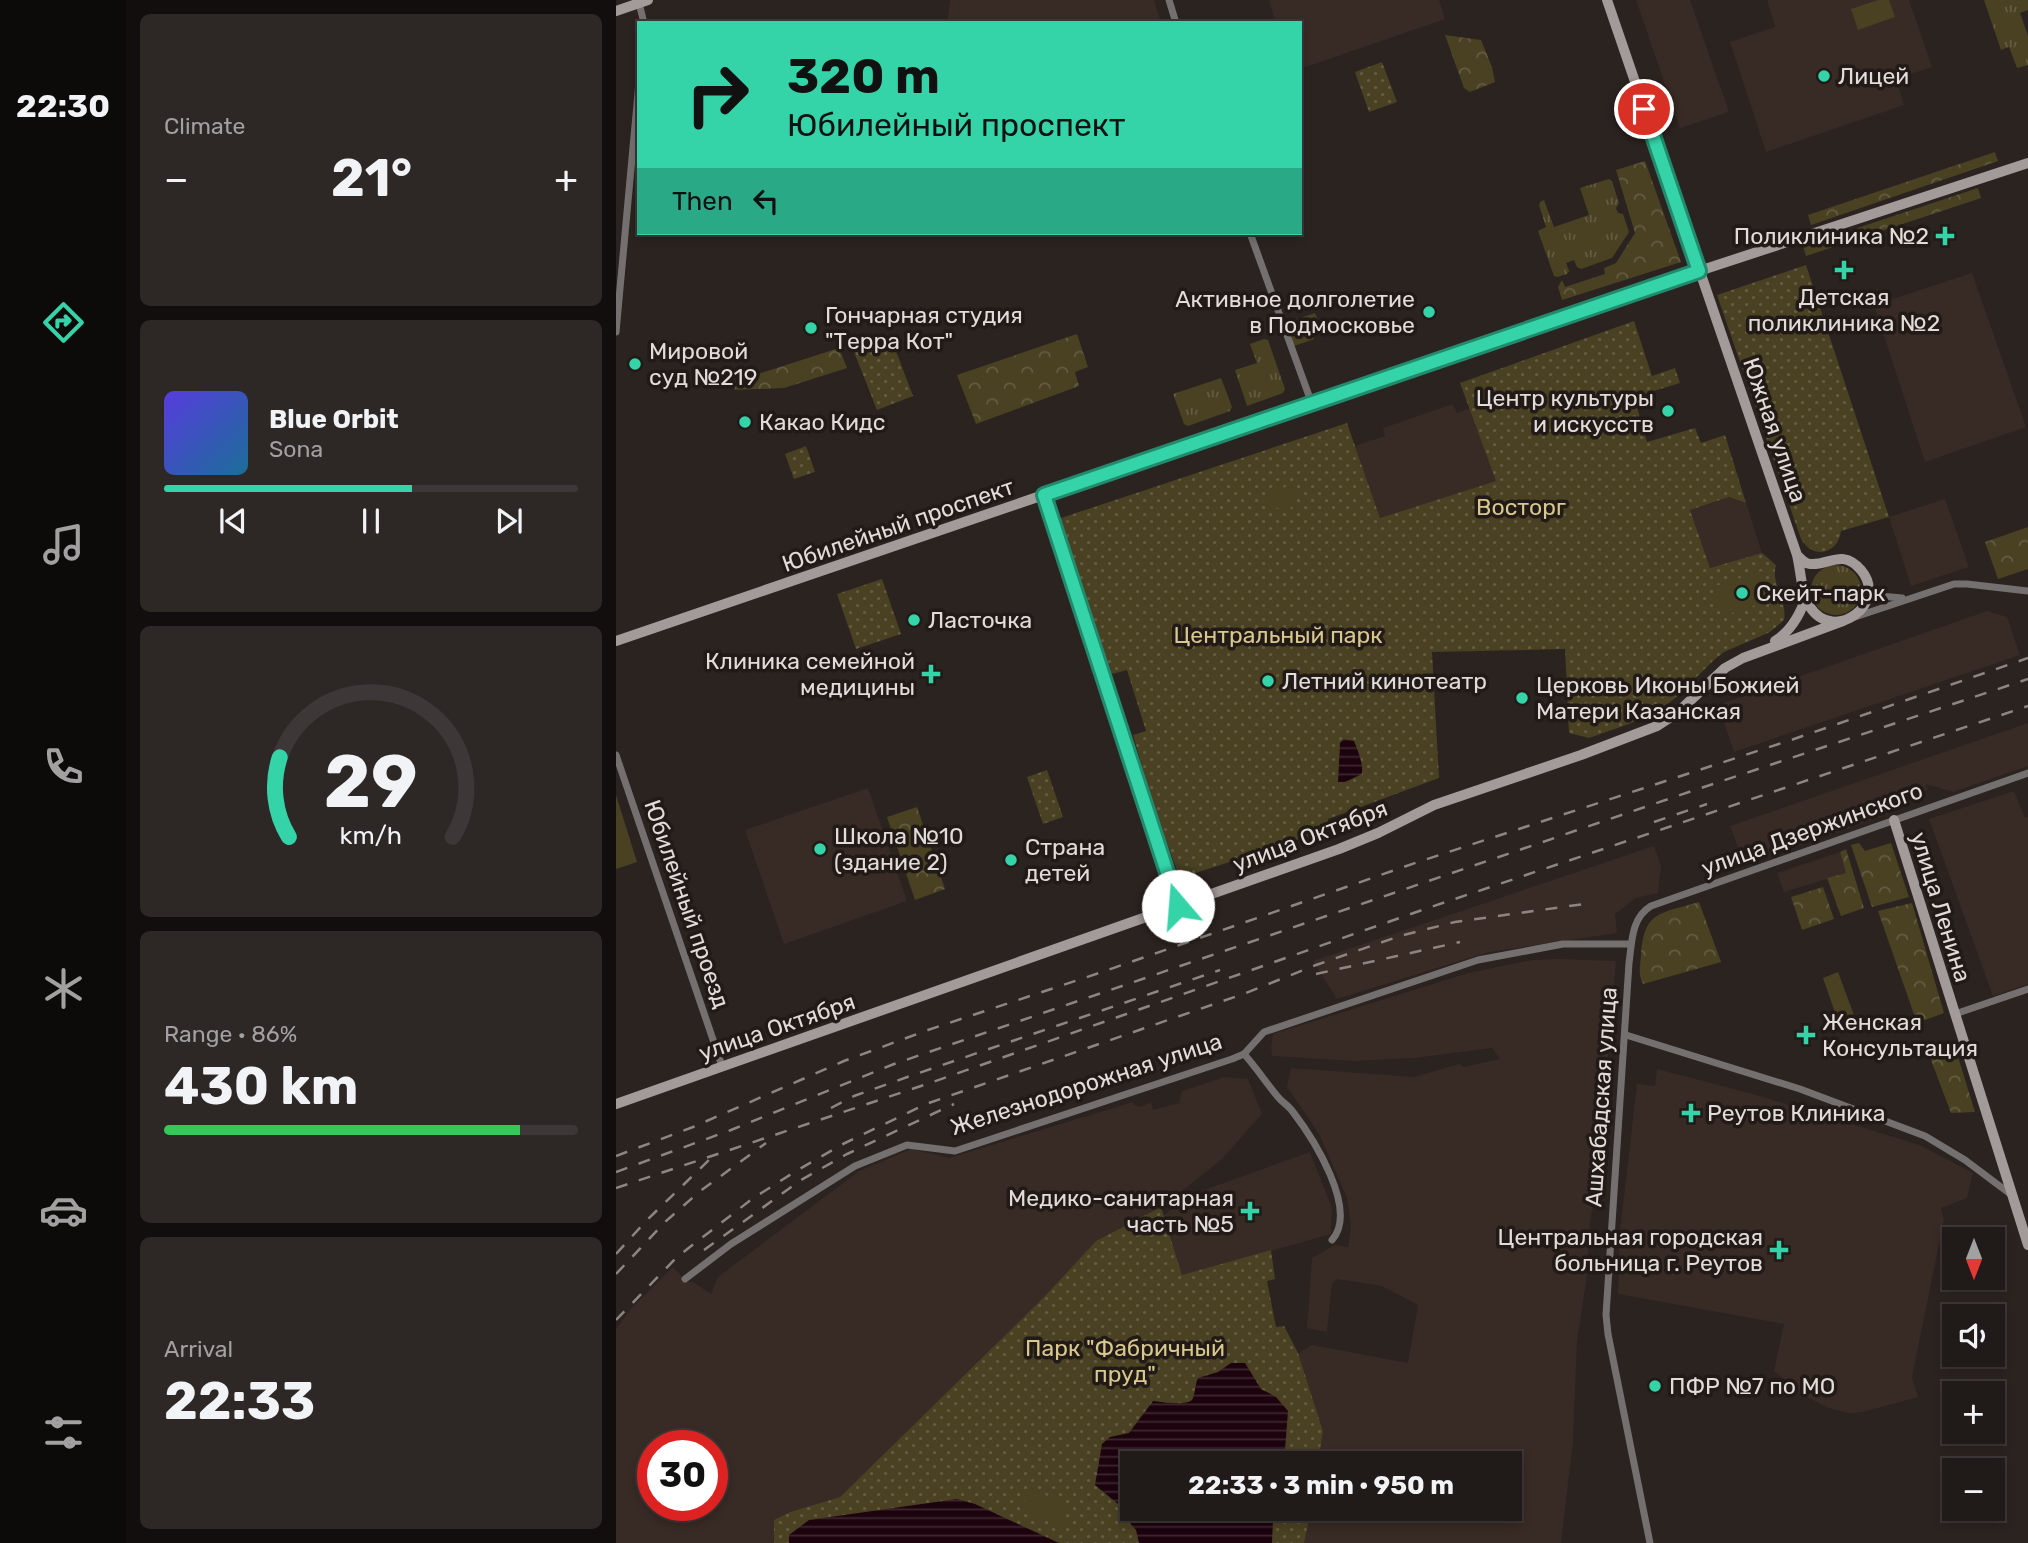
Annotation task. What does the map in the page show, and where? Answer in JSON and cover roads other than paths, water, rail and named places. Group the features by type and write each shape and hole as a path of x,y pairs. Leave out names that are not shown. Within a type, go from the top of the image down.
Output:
{"street":[{"path":"1168,0 1176,21"},
{"name":"Южная улица","path":"1607,0 1797,555 1805,594"},
{"path":"616,11 643,1 644,21"},
{"path":"616,332 637,104"},
{"name":"Юбилейный проспект","path":"616,641 1699,271 2028,163"},
{"path":"1250,235 1312,404"},
{"path":"1044,495 1178,906"},
{"path":"1797,555 1810,564 1838,559 1854,564 1865,577 1868,594 1863,607 1847,620 1826,620 1812,611 1805,594 1808,575 1822,562"},
{"name":"улица Октября","path":"1759,650 1954,584 2028,591"},
{"name":"улица Октября","path":"1868,585 1880,596 1910,598"},
{"name":"улица Октября","path":"616,1104 1360,841 1434,805 1657,726 1677,713 1726,668 1787,632 1802,611 1805,594"},
{"name":"Юбилейный проезд","path":"616,755 722,1066"},
{"name":"улица Дзержинского","path":"1632,944 1638,919 1651,906 2028,773"},
{"name":"улица Ленина","path":"1894,820 2028,1245"},
{"name":"Железнодорожная улица","path":"685,1279 731,1244 855,1166 907,1144 955,1150 1244,1054 1264,1032 1478,960 1563,944 1632,944"},
{"name":"Ашхабадская улица","path":"1632,944 1606,1315 1650,1543"},
{"path":"1955,1014 2028,989"},
{"path":"1626,1035 1800,1089 1925,1136 1965,1160 2014,1196"},
{"name":"Железнодорожная улица","path":"1244,1054 1278,1098 1292,1110 1317,1148 1340,1199 1340,1226 1332,1240"}],"railway":[{"path":"616,1156 693,1127 844,1061 928,1030 1418,862 1794,739 2028,658"},
{"path":"616,1172 731,1130 894,1064 2028,679"},
{"path":"616,1188 930,1083 1428,908 2028,706"},
{"path":"1654,822 1707,804"},
{"path":"616,1320 677,1257 752,1199 843,1144 926,1104 1246,993 1400,936 1455,922 1584,904"},
{"path":"1316,974 1460,942"},
{"path":"831,1108 854,1096 913,1075 1220,970"},
{"path":"704,1250 801,1180 847,1154 954,1104"},
{"path":"616,1274 665,1222 699,1192 766,1143"},
{"path":"616,1254 709,1160"}],"place":[{"name":"Лицей","path":"1824,76"},
{"name":"Поликлиника №2","path":"1945,236"},
{"name":"Детская поликлиника №2","path":"1844,270"},
{"name":"Активное долголетие в Подмосковье","path":"1429,312"},
{"name":"Гончарная студия \"Терра Кот\"","path":"811,328"},
{"name":"Мировой суд №219","path":"635,364"},
{"name":"Центр культуры и искусств","path":"1668,411"},
{"name":"Какао Кидс","path":"745,422"},
{"name":"Скейт-парк","path":"1742,593"},
{"name":"Ласточка","path":"914,620"},
{"name":"Клиника семейной медицины","path":"931,674"},
{"name":"Летний кинотеатр","path":"1268,681"},
{"name":"Церковь Иконы Божией Матери Казанская","path":"1522,698"},
{"name":"Школа №10 (здание 2)","path":"820,849"},
{"name":"Страна детей","path":"1011,860"},
{"name":"Женская Консультация","path":"1806,1035"},
{"name":"Реутов Клиника","path":"1691,1113"},
{"name":"Медико-санитарная часть №5","path":"1250,1211"},
{"name":"Центральная городская больница г. Реутов","path":"1779,1250"},
{"name":"ПФР №7 по МО","path":"1655,1386"}],"park label":[{"name":"Восторг","path":"1521,507"},
{"name":"Центральный парк","path":"1278,635"},
{"name":"Парк \"Фабричный пруд\"","path":"1125,1361"}]}
